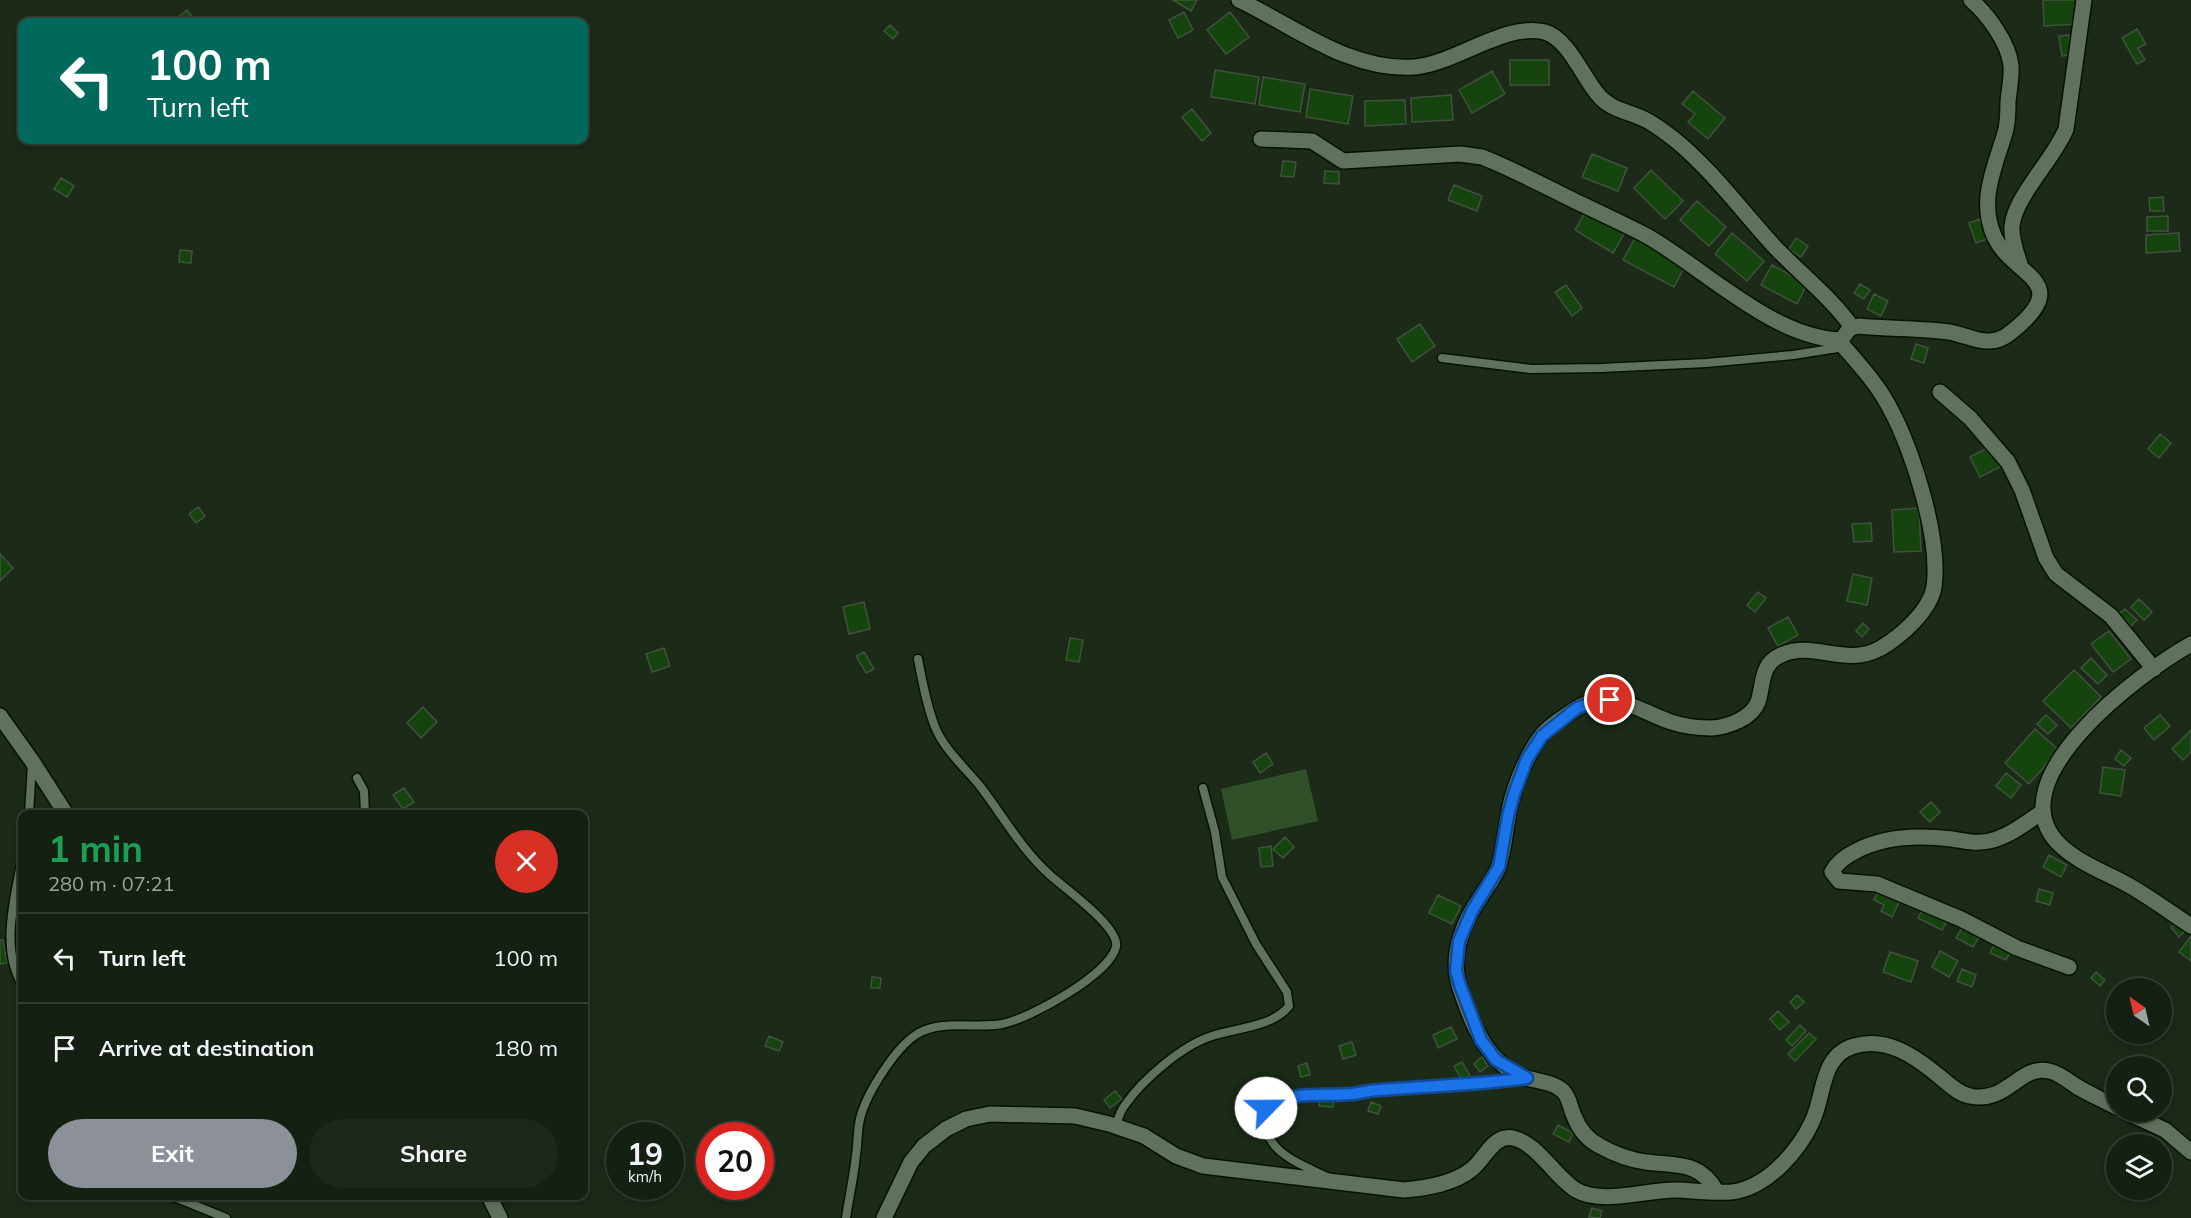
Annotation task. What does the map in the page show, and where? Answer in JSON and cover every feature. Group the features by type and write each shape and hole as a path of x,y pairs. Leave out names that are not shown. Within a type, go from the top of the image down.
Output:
{"street":[{"path":"1239,0 1326,47 1364,61 1393,67 1416,67 1443,61 1500,37 1522,31 1546,32 1566,48 1599,96 1610,105 1647,120 1700,162 1775,247 1834,304 1852,327"},
{"path":"1843,344 1845,332 1852,327 1939,331 1982,341 2000,340 2016,327 2037,304 2040,293 2037,284 2002,249 1986,215 1989,184 2007,124 2010,62 1992,25 1971,0"},
{"path":"2021,267 2013,240 2012,224 2027,192 2061,142 2066,129 2084,0"},
{"path":"1261,139 1312,141 1343,161 1460,154 1482,157 1646,236 1769,316 1807,333 1843,344 1883,396 1912,461 1924,495 1932,537 1934,589 1916,619 1898,637 1871,653 1859,657 1813,650 1780,655 1765,669 1758,702 1753,711 1735,723 1712,728 1673,723 1633,706 1601,700 1577,708 1542,736 1527,759 1508,816 1499,867 1472,911 1459,941 1456,971 1460,985 1481,1040 1496,1060 1527,1078 1553,1085 1562,1090 1567,1095 1574,1118 1586,1137 1601,1147 1643,1162 1683,1165 1697,1170 1710,1180 1717,1192"},
{"path":"1940,392 1970,418 2008,462 2022,490 2046,558 2056,574 2104,609 2154,669"},
{"path":"2191,644 2129,687 2070,743 2050,775 2042,812 2044,823 2051,834 2071,854 2132,887 2191,926"},
{"path":"0,716 63,810"},
{"path":"2042,812 2005,835 1990,841 1971,843 1917,837 1868,845 1849,854 1835,866 1832,872 1839,880 1850,883 1877,884 1961,920 2017,948 2070,967"},
{"path":"884,1218 910,1162 924,1146 946,1129 966,1119 990,1114 1075,1116 1116,1126 1144,1136 1176,1156 1203,1166 1404,1190 1425,1188 1446,1182 1472,1169 1488,1150 1503,1138 1515,1138 1529,1147 1577,1190 1604,1196 1671,1190 1737,1191 1770,1176 1799,1143 1813,1121 1829,1065 1848,1048 1864,1043 1894,1047 1910,1054 1964,1095 1988,1097 2001,1093 2029,1073 2048,1070 2106,1102"},
{"path":"2148,1122 2165,1130 2191,1152"},
{"path":"491,1200 500,1218"}],"lane":[{"path":"1442,358 1531,369 1601,368 1706,363 1843,344"},
{"path":"846,1218 855,1170 859,1122 863,1108 902,1047 916,1035 932,1027 1003,1023 1029,1014 1086,980 1107,962 1116,948 1112,932 1089,908 1032,858 939,736 926,696 918,658"},
{"path":"29,810 32,761"},
{"path":"357,778 364,791 366,810"},
{"path":"1116,1126 1125,1105 1158,1071 1187,1048 1213,1035 1273,1018 1284,1013 1289,1006 1287,992 1256,944 1222,877 1215,832 1203,788"},
{"path":"55,797 69,810"},
{"path":"18,880 8,932 11,958 18,975"},
{"path":"1339,1182 1309,1168 1271,1144 1263,1125 1266,1108 1283,1098 1311,1094 1352,1094 1527,1078"},
{"path":"182,1200 226,1218"}],"green space":[{"path":"1306,769 1318,821 1232,840 1221,789"}],"building":[{"path":"1173,0 1197,0 1191,11"},
{"path":"2043,0 2076,0 2078,24 2044,26"},
{"path":"187,10 193,18 177,18"},
{"path":"1184,12 1193,30 1178,38 1169,20"},
{"path":"1230,12 1249,37 1226,54 1207,30"},
{"path":"890,25 898,33 893,39 884,31"},
{"path":"2137,29 2146,44 2138,48 2145,60 2137,64 2122,38"},
{"path":"2069,35 2071,55 2062,56 2059,36"},
{"path":"1510,60 1549,60 1549,85 1510,85"},
{"path":"1215,70 1259,77 1255,104 1211,97"},
{"path":"1492,71 1505,94 1472,113 1459,90"},
{"path":"1263,77 1305,84 1300,112 1259,105"},
{"path":"1310,89 1353,96 1348,124 1306,117"},
{"path":"1693,91 1725,118 1708,139 1688,122 1695,114 1682,104"},
{"path":"1451,95 1453,120 1412,122 1411,98"},
{"path":"1405,100 1406,124 1365,126 1365,101"},
{"path":"1192,109 1211,133 1202,141 1182,117"},
{"path":"1592,154 1627,168 1618,191 1582,177"},
{"path":"1283,161 1296,162 1294,177 1281,176"},
{"path":"1651,170 1683,201 1665,219 1634,188"},
{"path":"1325,171 1339,172 1339,184 1324,183"},
{"path":"61,178 74,186 67,197 54,189"},
{"path":"1454,185 1482,196 1477,211 1448,200"},
{"path":"2163,197 2164,211 2150,211 2149,198"},
{"path":"1697,201 1726,227 1709,246 1680,220"},
{"path":"1586,211 1624,234 1613,253 1575,230"},
{"path":"2168,216 2168,231 2147,231 2147,217"},
{"path":"1980,219 1987,239 1976,243 1969,223"},
{"path":"1732,233 1764,261 1747,281 1715,254"},
{"path":"2179,233 2180,251 2146,253 2146,235"},
{"path":"1635,238 1686,264 1674,287 1623,260"},
{"path":"1796,238 1808,246 1801,257 1789,249"},
{"path":"180,250 192,251 191,263 179,262"},
{"path":"1772,265 1807,284 1797,304 1761,285"},
{"path":"1860,284 1870,290 1864,299 1854,293"},
{"path":"1566,285 1582,308 1572,316 1555,292"},
{"path":"1874,294 1888,301 1881,316 1867,309"},
{"path":"1420,324 1435,346 1412,362 1397,339"},
{"path":"1916,344 1928,348 1924,363 1911,359"},
{"path":"2160,434 2171,443 2159,458 2148,449"},
{"path":"1989,447 2000,467 1980,477 1970,457"},
{"path":"198,507 205,516 196,523 189,514"},
{"path":"1919,508 1921,551 1894,552 1892,510"},
{"path":"1871,523 1872,541 1854,542 1852,524"},
{"path":"0,554 13,568 0,581"},
{"path":"1853,574 1872,578 1867,605 1847,601"},
{"path":"1758,592 1766,598 1755,612 1747,605"},
{"path":"2139,599 2152,612 2144,620 2131,607"},
{"path":"864,602 870,629 849,634 843,607"},
{"path":"2125,609 2137,620 2131,626 2119,614"},
{"path":"1788,617 1798,635 1778,646 1768,628"},
{"path":"1863,623 1869,629 1862,637 1856,631"},
{"path":"2109,631 2131,659 2113,672 2091,644"},
{"path":"1070,638 1083,640 1079,662 1066,660"},
{"path":"664,648 670,666 652,672 646,654"},
{"path":"864,652 874,669 866,673 856,656"},
{"path":"2091,658 2107,675 2098,684 2081,668"},
{"path":"2074,670 2101,697 2071,728 2043,701"},
{"path":"423,707 437,722 421,738 407,723"},
{"path":"2046,715 2057,725 2048,734 2037,724"},
{"path":"2160,715 2170,726 2154,740 2144,728"},
{"path":"2035,729 2059,750 2029,784 2005,763"},
{"path":"2191,730 2191,752 2183,760 2172,749"},
{"path":"2121,750 2131,758 2124,766 2115,759"},
{"path":"1266,753 1273,764 1260,773 1253,762"},
{"path":"2103,767 2125,770 2121,796 2100,793"},
{"path":"2006,773 2021,785 2011,798 1996,786"},
{"path":"404,788 414,802 403,809 393,795"},
{"path":"1931,802 1940,812 1930,822 1920,812"},
{"path":"1285,837 1294,847 1283,858 1273,849"},
{"path":"1271,846 1273,866 1261,867 1259,848"},
{"path":"2049,855 2067,865 2061,877 2043,867"},
{"path":"2039,889 2053,893 2050,905 2036,901"},
{"path":"1879,890 1900,900 1892,917 1881,911 1884,905 1874,900"},
{"path":"1438,895 1461,906 1452,924 1429,913"},
{"path":"1923,909 1947,921 1942,930 1918,918"},
{"path":"2176,923 2184,932 2179,937 2171,927"},
{"path":"1963,926 1980,936 1973,947 1956,938"},
{"path":"2191,936 2191,961 2179,952"},
{"path":"0,940 3,940 7,963 0,964"},
{"path":"1994,945 2010,952 2006,960 1990,953"},
{"path":"1940,951 1958,961 1949,977 1932,967"},
{"path":"1890,952 1918,961 1911,982 1883,972"},
{"path":"1962,969 1976,975 1972,987 1957,981"},
{"path":"2096,972 2105,980 2100,986 2091,978"},
{"path":"872,977 881,978 880,988 871,988"},
{"path":"1797,995 1804,1002 1796,1009 1790,1002"},
{"path":"1778,1011 1789,1022 1780,1030 1770,1019"},
{"path":"1800,1025 1806,1031 1792,1046 1786,1040"},
{"path":"1451,1027 1457,1039 1438,1048 1433,1035"},
{"path":"1809,1033 1816,1039 1795,1061 1788,1054"},
{"path":"769,1036 783,1042 779,1051 765,1046"},
{"path":"1352,1042 1356,1055 1343,1059 1339,1046"},
{"path":"1482,1057 1488,1066 1480,1072 1474,1064"},
{"path":"1462,1062 1470,1076 1462,1081 1454,1066"},
{"path":"1307,1063 1310,1075 1301,1077 1298,1066"},
{"path":"1115,1091 1122,1099 1110,1108 1104,1100"},
{"path":"1320,1100 1334,1101 1333,1107 1319,1106"},
{"path":"1371,1102 1381,1106 1378,1114 1368,1111"},
{"path":"1284,1105 1292,1114 1285,1120 1277,1111"},
{"path":"1558,1125 1573,1133 1569,1142 1553,1134"},
{"path":"1592,1208 1602,1211 1600,1218 1589,1217"}],"route":[{"path":"1266,1108 1283,1098 1311,1094 1352,1094 1377,1090 1487,1084 1527,1078 1518,1075 1496,1060 1481,1040 1456,971 1459,941 1472,911 1499,867 1508,816 1527,759 1549,728 1577,708 1588,703 1610,700"}]}
